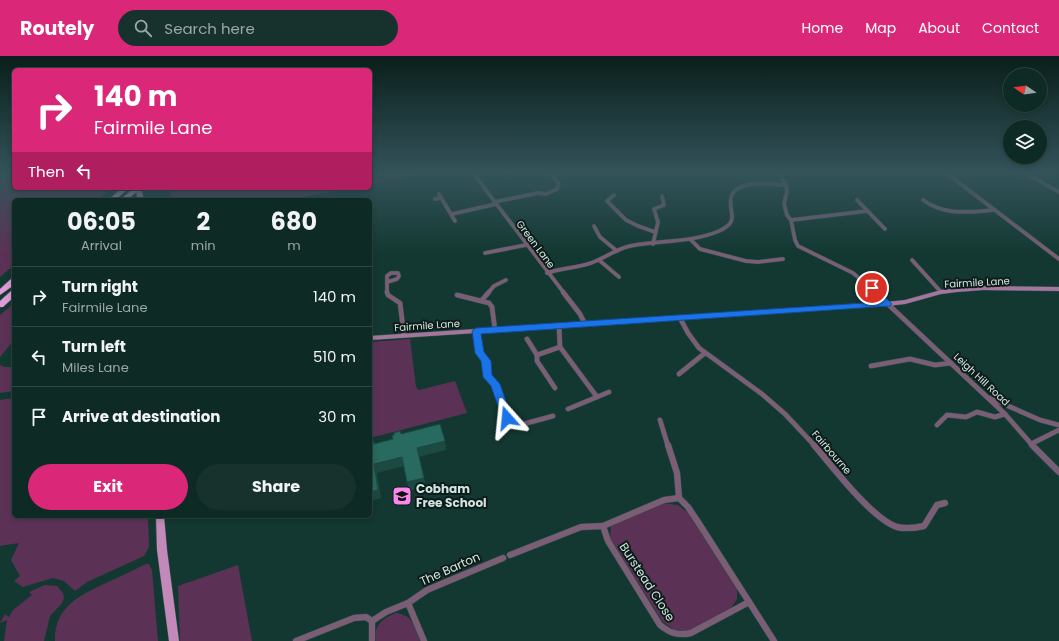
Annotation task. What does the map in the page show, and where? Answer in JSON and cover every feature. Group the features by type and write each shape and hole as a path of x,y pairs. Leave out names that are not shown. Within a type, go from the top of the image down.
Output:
{"highway":[{"path":"0,293 12,283"},
{"path":"0,305 12,295"}],"main road":[{"path":"160,518 162,550 174,641"}],"street":[{"path":"442,199 452,214 455,222"},
{"name":"Green Lane","path":"492,199 547,273 580,314 585,324"},
{"path":"452,214 511,199"},
{"path":"609,199 607,201 614,205 621,216 636,226 655,232"},
{"path":"653,244 658,222 654,209 664,205 663,199"},
{"path":"547,273 588,264 625,247 690,239 720,230 729,225 734,218 732,199"},
{"name":"Leigh Hill Road","path":"785,199 784,204 787,215 791,220 795,240 798,246 853,273 865,282 1005,414 1031,444 1059,472"},
{"path":"852,200 856,199"},
{"path":"858,199 867,211 885,229"},
{"path":"980,199 1059,259"},
{"path":"923,200 937,209 952,213 994,210"},
{"path":"791,220 867,211"},
{"path":"880,225 887,224"},
{"path":"594,226 596,233 616,251"},
{"path":"690,239 700,249 746,261 783,259"},
{"path":"485,253 526,245"},
{"path":"599,260 619,277"},
{"path":"912,260 941,292"},
{"path":"482,300 494,286 506,280"},
{"path":"388,282 386,290 388,295 400,303 404,335"},
{"name":"Fairmile Lane","path":"372,338 887,304 905,302 941,292 983,288 1059,289"},
{"path":"457,295 482,300 489,303 492,307 495,330"},
{"name":"Fairbourne","path":"680,318 688,333 699,348 757,389 785,414 803,432 865,504 887,522 897,527 913,528 924,526 937,505 945,503"},
{"path":"559,326 560,347 597,397"},
{"path":"476,331 480,353 486,361 487,377 496,384 507,418 512,423 520,425 553,416"},
{"path":"527,339 537,355 537,361 555,388"},
{"path":"537,355 560,347"},
{"path":"679,374 705,353"},
{"path":"871,366 910,359 935,365 951,363"},
{"path":"568,409 609,392"},
{"path":"985,396 1040,420 1059,425"},
{"path":"937,425 947,415 966,417 977,412 995,417 1005,414"},
{"path":"660,420 677,473 679,498 688,507 698,522 774,641"},
{"path":"1031,444 1059,430"},
{"path":"510,555 581,527 603,526 664,500 679,498"},
{"name":"Burstead Close","path":"603,526 608,541 660,625 668,632 683,636 749,602"},
{"name":"The Barton","path":"372,621 386,612 408,603 427,590 503,558"},
{"path":"408,603 424,641"},
{"path":"296,641 354,618 364,616 368,617 372,621 372,641"}],"shaded area":[{"path":"0,199 12,199 12,267 0,277"},
{"path":"12,305 12,342 0,357 0,315"},
{"path":"410,339 416,387 419,390 455,381 467,413 372,437 372,342"},
{"path":"0,365 4,367 12,367 12,391 0,393"},
{"path":"12,398 12,518 148,518 149,547 144,556 87,582 75,591 64,581 53,578 23,587 14,581 20,576 11,560 19,543 0,546 0,400"},
{"path":"662,503 678,505 688,513 737,588 737,599 731,608 690,631 676,631 663,622 610,538 611,526 616,522"},
{"path":"146,564 149,564 152,570 158,641 55,641 59,619 70,604 87,592"},
{"path":"238,565 252,641 180,641 178,586"},
{"path":"45,585 57,586 63,593 64,598 62,603 50,616 44,641 4,641 7,620 0,623 5,614 9,617 13,610 32,595 29,592"},
{"path":"396,613 402,614 410,619 415,627 420,641 376,641 376,631 380,623 387,617"}],"building":[{"path":"440,424 445,441 417,448 424,478 407,482 402,457 374,464 378,490 372,492 372,442 374,442 374,444 393,439 392,436 394,433 400,431 401,434"}],"place":[{"name":"Cobham Free School","path":"402,496"}],"route":[{"path":"507,418 496,384 487,377 486,361 480,353 476,331 887,304 872,288"}]}
